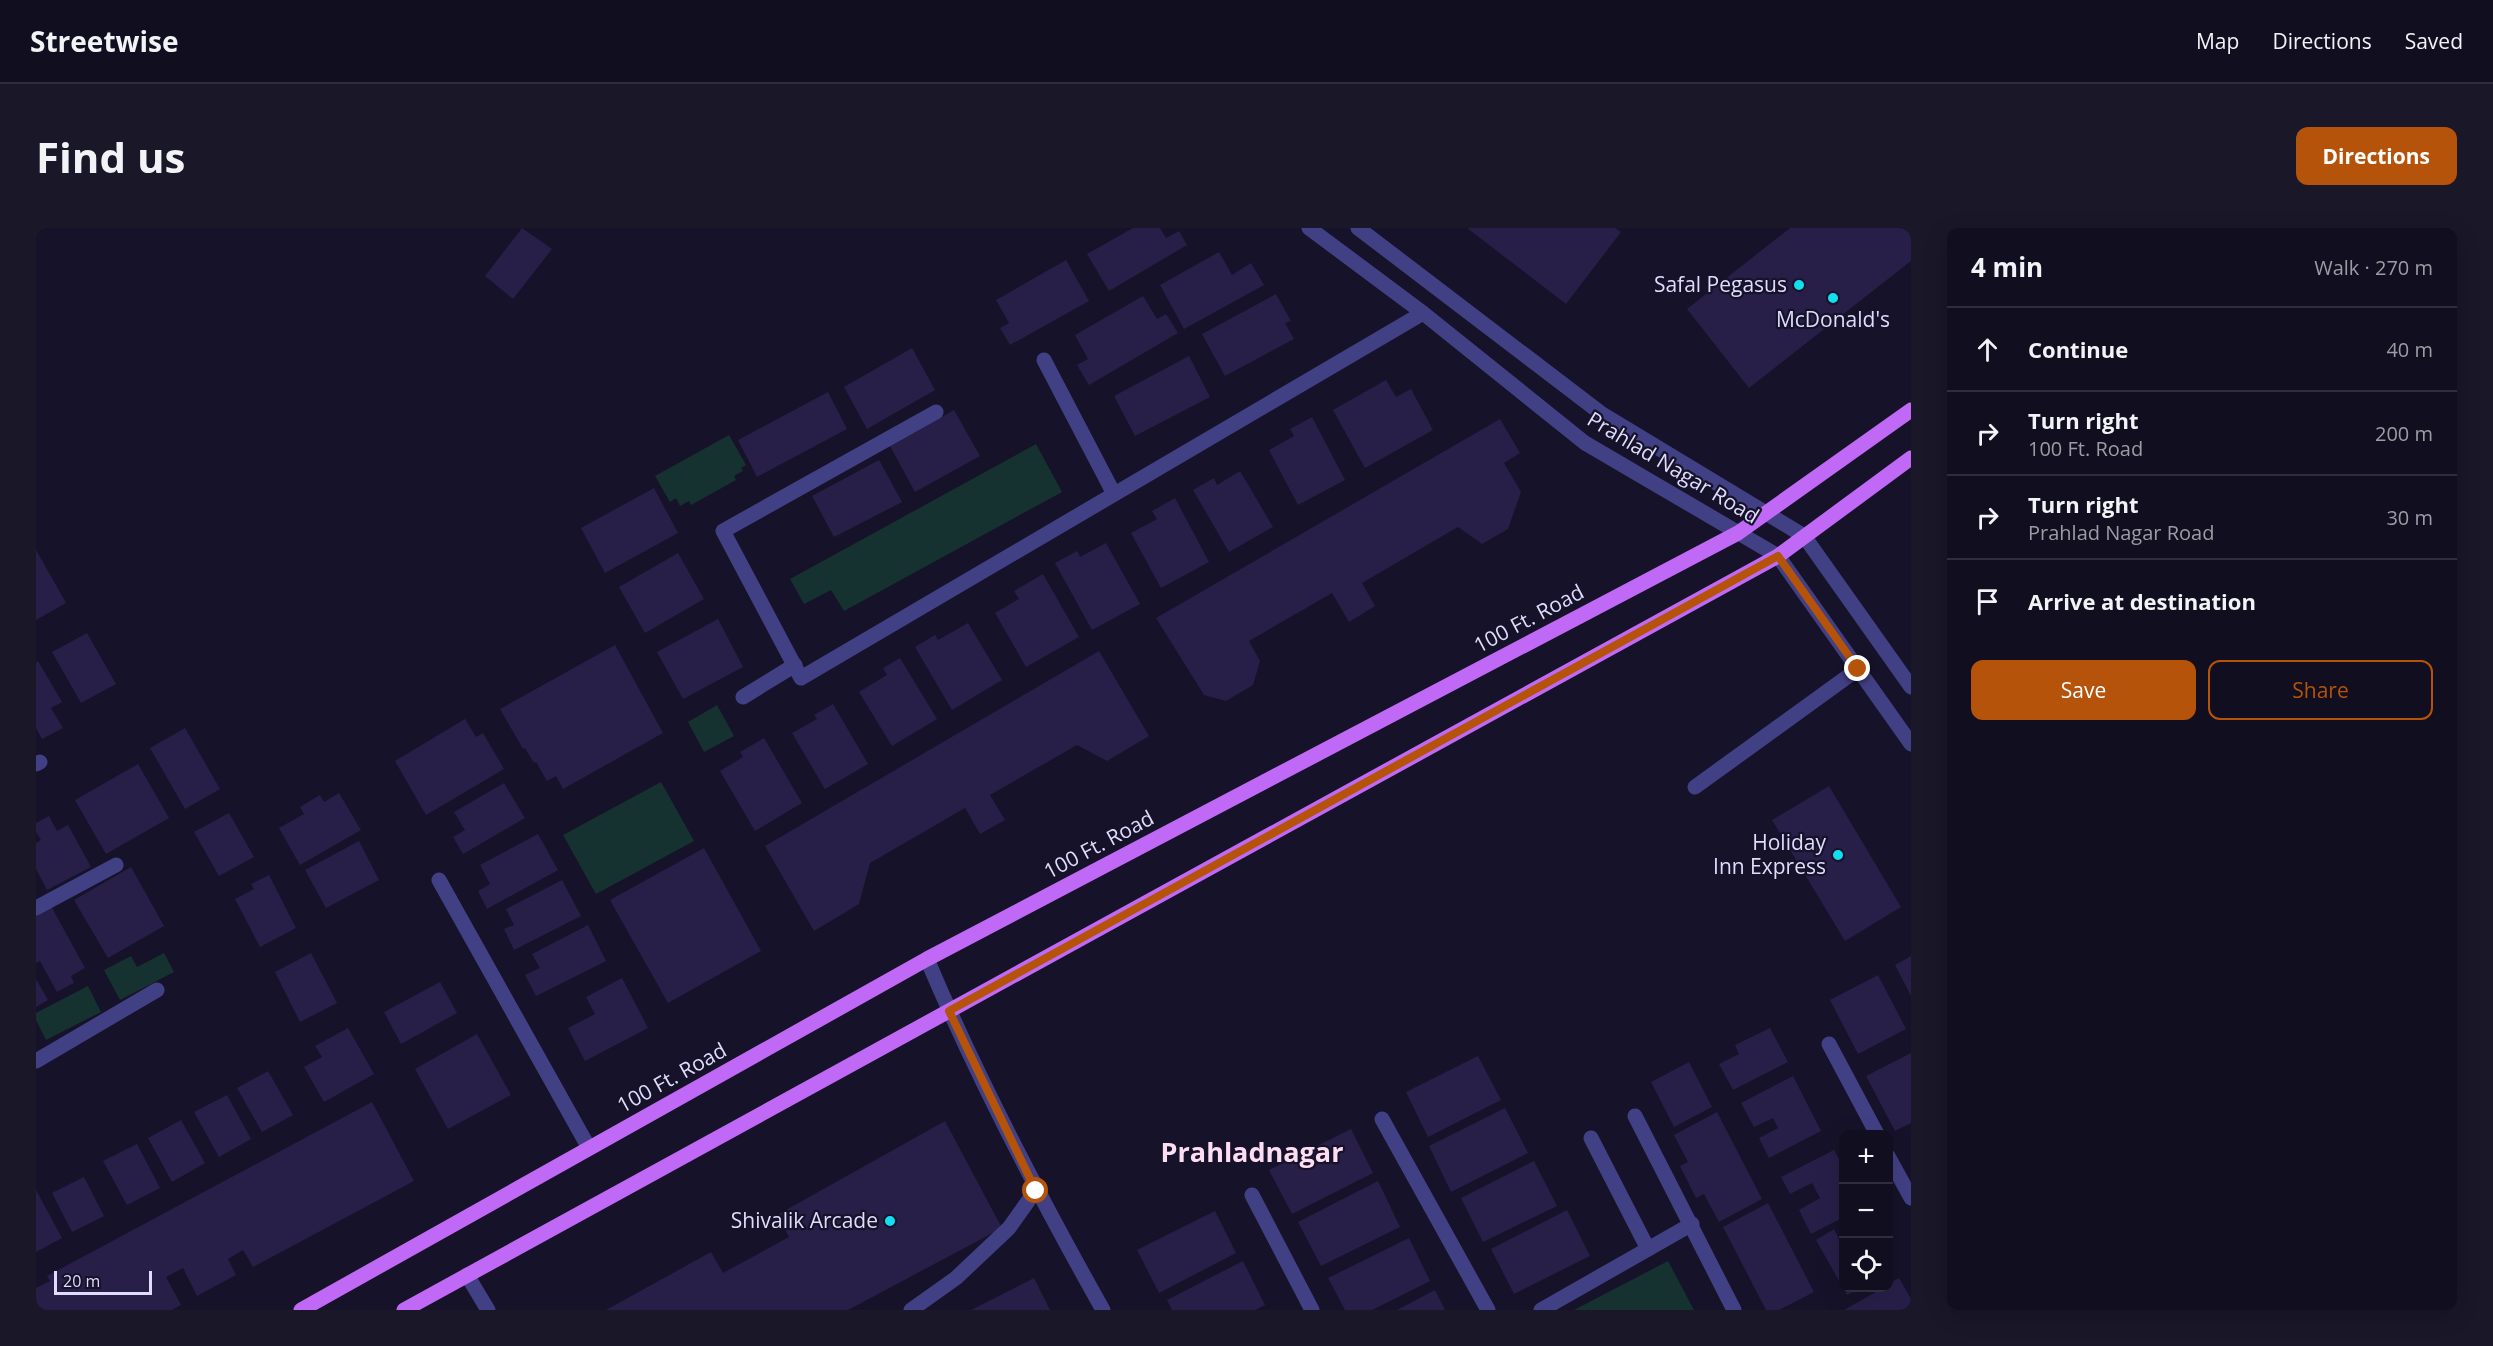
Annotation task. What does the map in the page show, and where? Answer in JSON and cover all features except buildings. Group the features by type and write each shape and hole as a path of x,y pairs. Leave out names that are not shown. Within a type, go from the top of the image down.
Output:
{"main road":[{"name":"100 Ft. Road","path":"301,1310 927,959 1738,533 1911,410"},
{"path":"404,1310 1778,556 1911,458"}],"street":[{"name":"Prahlad Nagar Road","path":"1309,228 1423,313 1585,443 1778,556 1911,744"},
{"path":"1358,228 1602,414 1804,537 1911,687"},
{"path":"936,412 723,531 801,678 1423,313"},
{"path":"1044,360 1114,494"},
{"path":"743,697 795,665"},
{"path":"1695,787 1858,669"},
{"path":"36,908 116,865"},
{"path":"439,880 589,1148"},
{"path":"927,959 949,1011 1036,1191 1103,1310"},
{"path":"36,1061 156,990"},
{"path":"1829,1044 1875,1130"},
{"path":"1635,1116 1734,1310"},
{"path":"1382,1119 1488,1310"},
{"path":"1592,1138 1648,1249"},
{"path":"1893,1165 1911,1198"},
{"path":"911,1310 956,1278 1009,1228 1036,1191"},
{"path":"1252,1195 1312,1310"},
{"path":"1541,1310 1692,1224"},
{"path":"467,1275 488,1310"}],"green space":[{"path":"729,435 746,465 741,468 743,471 734,476 736,480 691,505 689,501 680,506 676,498 670,502 655,476"},
{"path":"1036,444 1062,492 844,611 831,590 804,604 790,579"},
{"path":"717,705 734,736 704,752 688,722"},
{"path":"661,782 694,841 596,894 563,835"},
{"path":"164,953 174,972 120,1000 104,970 131,956 137,967"},
{"path":"88,986 101,1012 46,1040 36,1020 36,1013"},
{"path":"1668,1261 1694,1310 1574,1310"}],"place":[{"name":"Safal Pegasus","path":"1799,285"},
{"name":"McDonald's","path":"1833,298"},
{"name":"Holiday Inn Express","path":"1838,855"},
{"name":"Shivalik Arcade","path":"890,1221"}],"district":[{"name":"Prahladnagar","path":"1252,1153"}],"route":[{"path":"1036,1191 949,1011 1053,956 1778,556 1858,669"}]}
